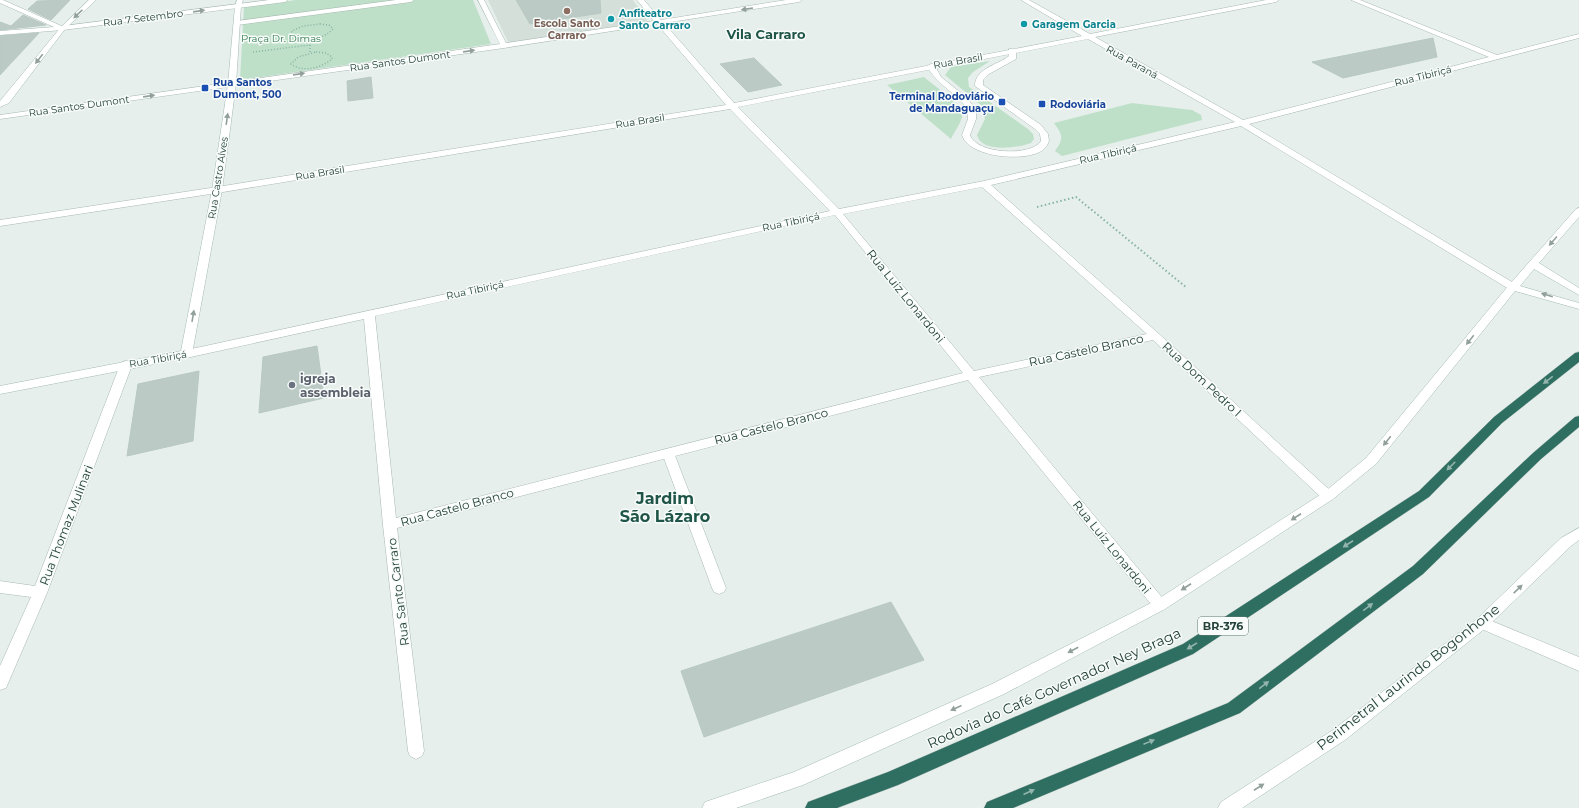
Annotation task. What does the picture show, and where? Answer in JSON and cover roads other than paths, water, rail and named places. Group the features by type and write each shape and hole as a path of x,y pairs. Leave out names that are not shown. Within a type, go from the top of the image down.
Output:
{"highway":[{"name":"Rodovia do Café Governador Ney Braga","path":"814,808 892,779 1188,649 1424,494 1498,420 1579,356"},
{"path":"993,808 1234,708 1418,570 1537,456 1579,420"}],"street":[{"path":"0,105 6,101 63,28 93,0"},
{"name":"Rua 7 Setembro","path":"0,33 63,28 239,3 285,0"},
{"path":"237,23 411,0"},
{"path":"481,0 504,46"},
{"name":"Rua Luiz Lonardoni","path":"640,0 658,23 732,106 837,212 1160,605"},
{"name":"Rua Santos Dumont","path":"0,118 504,46 799,0"},
{"name":"Rua Paraná","path":"1024,0 1242,122 1513,287 1542,294 1579,306"},
{"name":"Rua Brasil","path":"0,223 217,190 732,106 931,66 1276,0"},
{"path":"1354,0 1495,58"},
{"path":"0,1 63,28"},
{"name":"Rua Castro Alves","path":"186,354 217,190 232,84 239,3"},
{"name":"Rua Tibiriçá","path":"0,390 186,354 837,212 984,184 1242,122 1579,36"},
{"path":"931,66 935,76 970,106 973,118 966,134 966,139 971,144 987,151 1002,153 1030,151 1041,147 1045,141 1044,134 1038,127 980,86 979,80 982,74 1008,62 1013,57 1012,51"},
{"name":"Rua Dom Pedro I","path":"984,184 1155,336 1328,496"},
{"path":"711,808 797,779 998,689 1160,605 1328,496 1371,461 1513,287 1579,211"},
{"path":"1533,264 1579,292"},
{"name":"Rua Santo Carraro","path":"368,314 416,751"},
{"name":"Rua Castelo Branco","path":"390,525 971,375 1155,336"},
{"name":"Rua Thomaz Mulinari","path":"0,683 40,593 126,365"},
{"path":"668,453 719,588"},
{"name":"Perimetral Laurindo Bogonhone","path":"1227,808 1339,735 1482,623 1566,542 1579,533"},
{"path":"0,588 40,593"},
{"path":"1482,623 1579,664"}],"place":[{"name":"Escola Santo Carraro","path":"567,11"},
{"name":"Anfiteatro Santo Carraro","path":"611,19"},
{"name":"Garagem Garcia","path":"1024,24"},
{"name":"Rua Santos Dumont, 500","path":"205,88"},
{"name":"Terminal Rodoviário de Mandaguaçu","path":"1002,102"},
{"name":"Rodoviária","path":"1042,104"},
{"name":"igreja assembleia","path":"292,385"}],"district":[{"name":"Vila Carraro","path":"766,34"},
{"name":"Jardim São Lázaro","path":"665,507"}],"park label":[{"name":"Praça Dr. Dimas","path":"281,38"}]}
